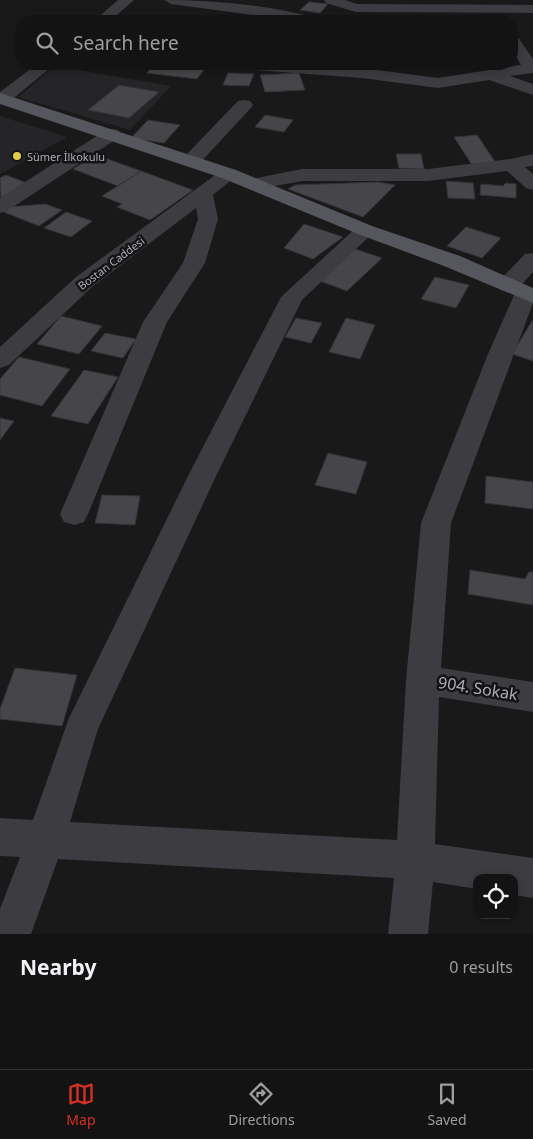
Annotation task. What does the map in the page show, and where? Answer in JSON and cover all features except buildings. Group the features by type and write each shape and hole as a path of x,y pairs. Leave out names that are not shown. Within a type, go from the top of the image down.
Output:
{"main road":[{"path":"2,98 229,174 365,230 452,261 522,291"}],"street":[{"path":"108,15 127,0"},
{"path":"171,0 289,15"},
{"path":"331,0 356,8 392,8 498,14 533,9"},
{"path":"392,8 398,15"},
{"path":"518,48 532,68 518,70"},
{"path":"2,98 39,70"},
{"path":"311,70 345,73 355,70"},
{"path":"372,70 438,83 518,70"},
{"path":"458,70 467,78"},
{"path":"489,74 532,95"},
{"path":"191,161 244,105"},
{"path":"0,207 112,134"},
{"path":"253,184 302,175 428,175 511,165 533,160"},
{"path":"511,165 533,184"},
{"name":"Bostan Caddesi","path":"0,360 84,282 229,174"},
{"path":"74,514 155,322 194,263 208,219 203,193"},
{"path":"11,934 46,838 81,729 203,474 292,297 365,230"},
{"path":"408,934 415,860 423,680 436,523 500,354 533,259"},
{"name":"904. Sokak","path":"423,680 533,697"},
{"path":"0,837 46,838 415,860 533,878"}],"shaded area":[{"path":"50,70 78,70 171,86 130,130 18,97"},
{"name":"Sümer İlkokulu","path":"0,116 67,137 0,174"}],"place":[{"name":"Sümer İlkokulu","path":"17,156"}]}
